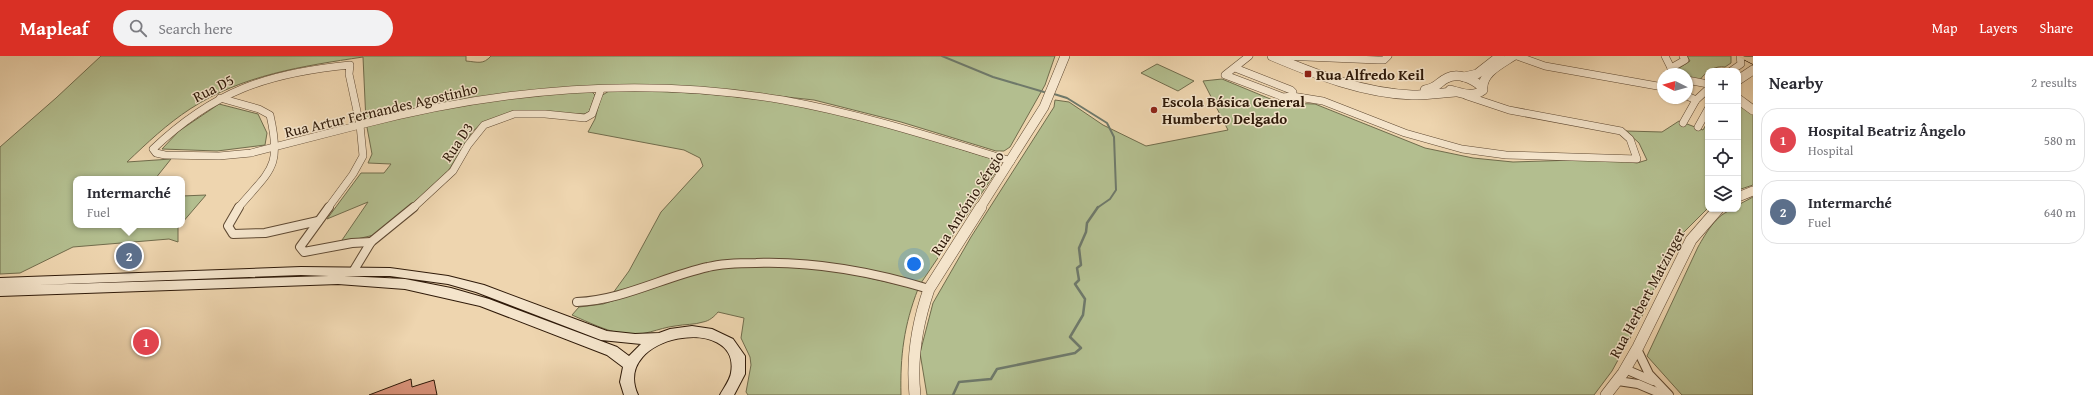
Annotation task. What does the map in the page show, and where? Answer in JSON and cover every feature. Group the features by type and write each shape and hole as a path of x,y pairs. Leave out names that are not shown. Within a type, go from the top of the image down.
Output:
{"main road":[{"path":"1741,56 1753,61"},
{"path":"0,282 354,270 413,274 448,280 479,288 606,336 635,339 660,338"},
{"path":"0,291 338,280 405,284 451,293 484,302 612,350 631,365"},
{"path":"631,395 627,377 631,365 638,354 660,338 672,333 690,331 708,332 718,336 731,346 738,358 739,372 733,392"}],"street":[{"name":"Rua António Sérgio","path":"915,395 913,382 913,344 920,314 929,289 1012,161 1044,107 1065,56"},
{"path":"1249,56 1225,75 1283,97 1291,93"},
{"path":"1272,56 1333,81 1386,92 1413,95 1458,93 1478,94 1482,88 1485,78 1513,56"},
{"path":"1282,56 1378,60 1384,60 1388,56"},
{"path":"1464,77 1476,74 1500,56"},
{"path":"1517,56 1545,66 1657,86"},
{"path":"1665,56 1671,68"},
{"path":"1676,68 1685,60 1683,56"},
{"path":"1735,68 1741,64 1741,56"},
{"name":"Rua D5","path":"156,153 153,149 168,134 187,118 220,98 257,82 313,68 350,65 349,74 360,126"},
{"path":"1235,68 1291,93 1315,99 1393,129 1463,149 1517,156 1593,156 1638,159 1630,139 1624,133 1612,129 1509,110 1493,103 1458,93 1447,88 1443,82"},
{"path":"1741,78 1753,70"},
{"path":"1386,92 1435,88 1448,76 1464,77 1475,81 1482,88 1485,96 1493,103"},
{"path":"1693,81 1705,83"},
{"name":"Rua Artur Fernandes Agostinho","path":"156,153 229,156 277,147 427,109 477,99 601,89 666,88 712,91 797,102 865,118 1012,161"},
{"name":"Rua D3","path":"354,270 371,242 420,203 446,179 453,171 468,145 484,125 504,116 514,114 545,114 585,118 592,114 601,89"},
{"path":"1683,123 1696,100 1705,92"},
{"path":"220,98 259,109 270,115 277,147 276,161 233,215 228,226 233,234 248,235 318,221"},
{"path":"1741,101 1753,110"},
{"path":"1698,127 1705,114"},
{"path":"360,126 363,156 353,174 301,245 301,249 304,252 352,243 371,242"},
{"path":"1741,196 1753,191"},
{"name":"Rua Herbert Matzinger","path":"1606,395 1618,381 1637,349 1690,240 1715,212"},
{"path":"577,302 604,299 705,268 762,263 812,263 836,267 929,289"},
{"path":"1637,349 1642,362 1657,384 1669,395"},
{"path":"1625,369 1657,384"},
{"path":"1618,381 1638,384 1664,395"}],"green space":[{"path":"101,56 466,56 466,61 483,62 491,56 1055,56 1045,85 1010,147 1004,151 996,151 901,122 814,100 695,87 592,92 595,95 589,112 585,114 523,113 480,125 472,132 447,173 434,186 374,235 340,243 368,202 327,219 361,173 384,173 391,164 368,163 372,154 366,122 363,57 296,68 252,80 210,97 173,121 127,162 171,159 157,176 73,176 73,228 178,228 178,242 169,239 73,247 20,273 0,274 0,147"},
{"path":"1687,56 1731,56 1731,63 1725,67 1705,68 1705,74 1700,80 1693,79 1693,68 1679,68 1690,61"},
{"path":"1157,64 1194,81 1178,91 1141,73"},
{"path":"1222,79 1280,103 1315,104 1425,148 1473,158 1513,162 1606,159 1637,163 1647,160 1639,143 1626,131 1662,132 1679,121 1703,130 1705,126 1705,211 1676,240 1642,316 1612,371 1594,395 927,395 920,353 933,303 971,237 1054,107 1055,100 1069,102 1103,125 1146,146 1228,130 1203,81"},
{"path":"609,91 658,91 708,94 806,106 852,116 990,158 997,164 998,169 921,283 835,264 738,261 613,293 629,271 661,212 703,166 700,158 684,150 588,132 595,119 601,96"},
{"path":"219,104 258,114 267,133 265,145 217,151 162,149 179,131"},
{"path":"1741,105 1753,113 1753,185 1741,189"},
{"path":"206,195 185,220 185,196"},
{"path":"1753,197 1753,395 1682,395 1647,356 1698,247 1709,229 1719,217 1725,213 1741,212 1741,203"},
{"path":"812,265 918,289 906,328 901,367 901,395 748,395 746,392 751,365 750,357 741,338 744,318 718,312 709,320 700,323 679,325 631,335 611,331 572,315 579,307 603,304 704,271 723,268"}],"building":[{"path":"411,379 412,387 434,380 437,395 369,395"}],"waterway":[{"path":"942,56 993,77 1044,92"},
{"path":"1054,94 1067,98 1107,123 1114,137 1116,190 1110,199 1098,208"},
{"path":"953,395 959,382 991,379 997,369 1075,353 1081,348 1070,337 1083,315 1085,299 1075,284 1079,280 1077,268 1081,265 1079,248 1086,232 1087,223 1098,208"}],"place":[{"name":"Rua Alfredo Keil","path":"1308,74"},
{"name":"Escola Básica General Humberto Delgado","path":"1154,110"},
{"name":"Intermarché","path":"129,256"},
{"name":"Hospital Beatriz Ângelo","path":"146,342"}]}
